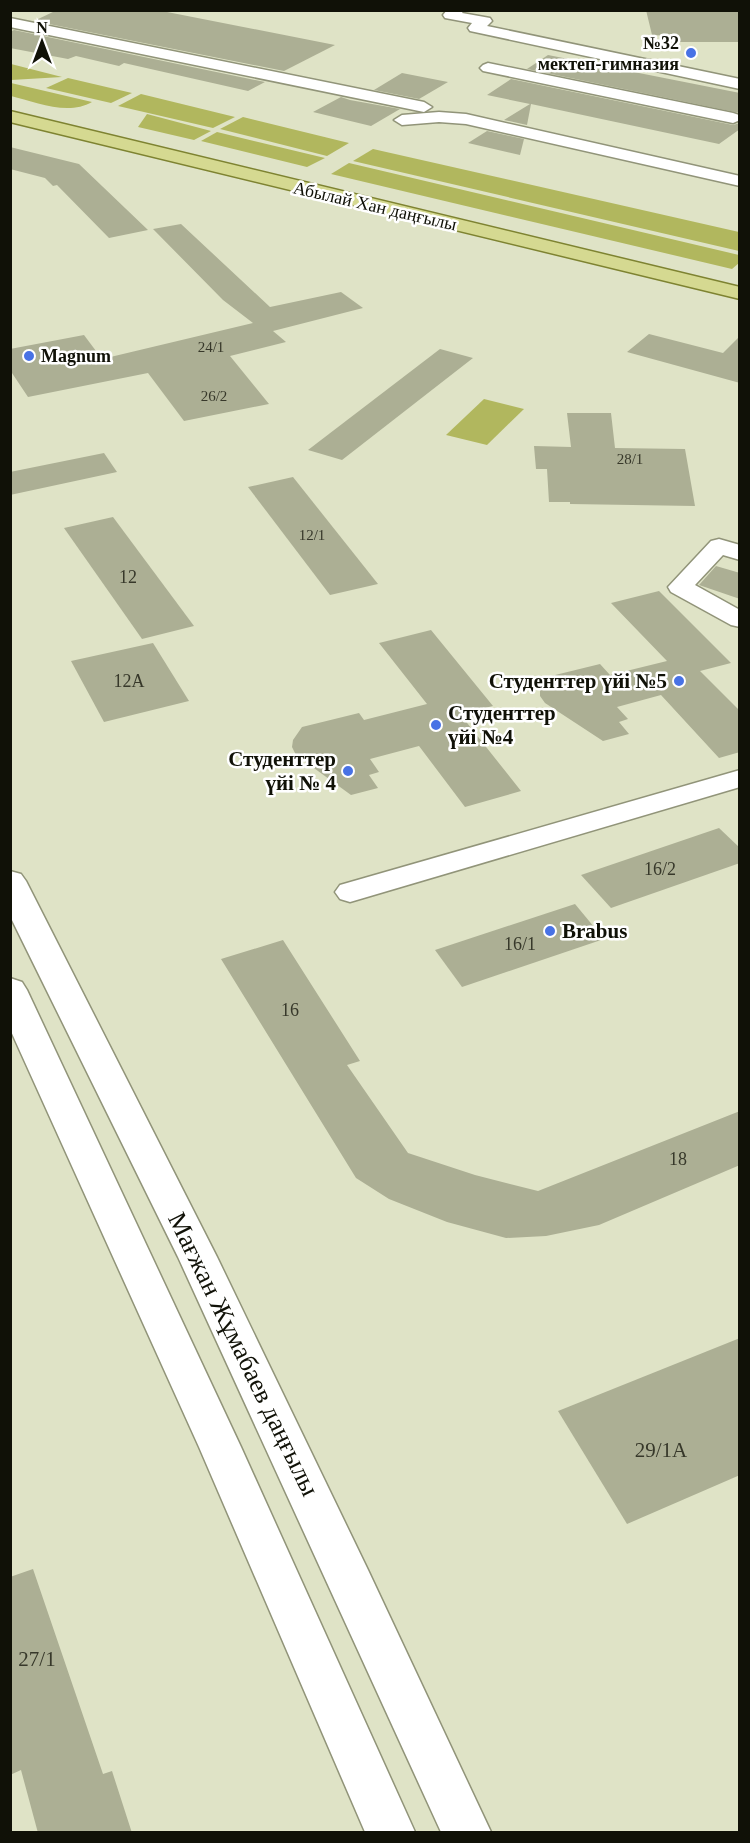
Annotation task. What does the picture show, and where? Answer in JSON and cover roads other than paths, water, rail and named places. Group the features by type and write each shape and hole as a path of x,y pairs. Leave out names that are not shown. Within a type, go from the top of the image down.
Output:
{"main road":[{"name":"Абылай Хан даңғылы","path":"10,108 740,281"},
{"name":"Абылай Хан даңғылы","path":"10,116 740,293"},
{"name":"Мағжан Жұмабаев даңғылы","path":"10,881 49,964 111,1077 273,1413 466,1833"},
{"path":"10,976 49,964"},
{"path":"10,990 220,1447 390,1833"}],"street":[{"path":"457,10 450,15 485,21 475,28 740,84"},
{"path":"10,22 424,107"},
{"path":"488,68 733,118"},
{"path":"401,121 439,117 466,119 740,182"},
{"path":"740,553 719,546 680,587 740,620"},
{"path":"350,892 740,778"}],"place":[{"name":"№32 мектеп-гимназия","path":"691,53"},
{"name":"Magnum","path":"29,356"},
{"name":"Студенттер үйі №5","path":"679,681"},
{"name":"Студенттер үйі №4","path":"436,725"},
{"name":"Студенттер үйі № 4","path":"348,771"},
{"name":"Brabus","path":"550,931"}]}
